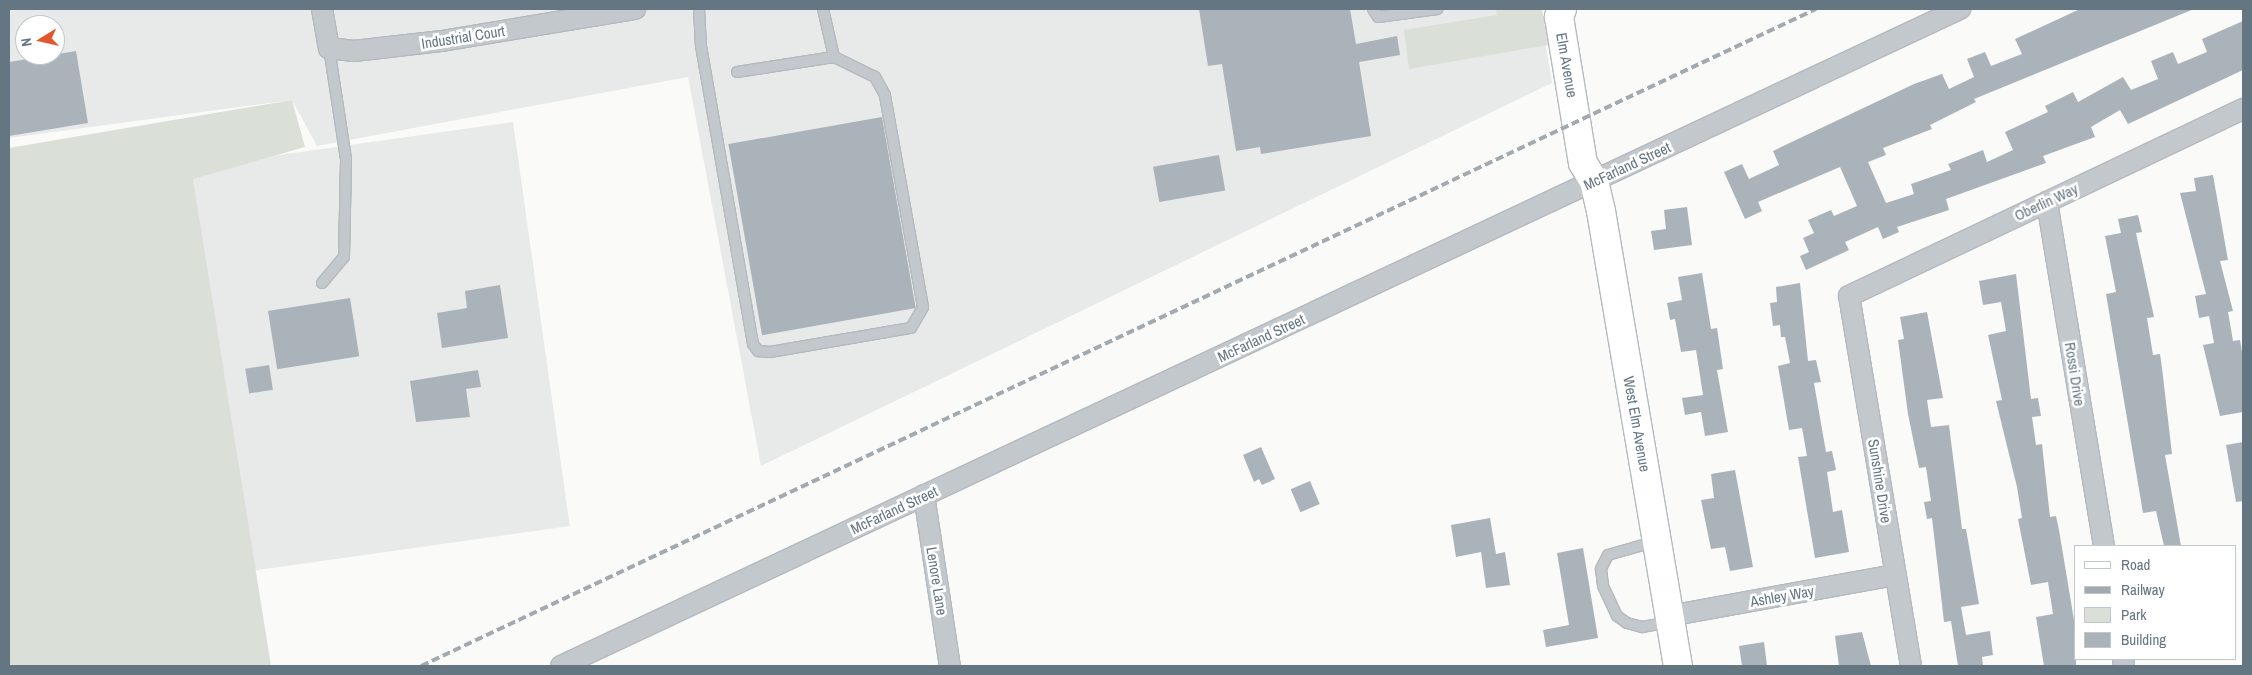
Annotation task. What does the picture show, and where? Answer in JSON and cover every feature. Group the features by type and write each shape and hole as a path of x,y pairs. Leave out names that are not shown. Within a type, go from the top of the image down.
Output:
{"street":[{"path":"322,9 329,48"},
{"name":"Industrial Court","path":"329,48 354,51 442,41 635,9"},
{"name":"Elm Avenue","path":"1562,9 1559,17 1584,119"},
{"name":"Elm Avenue","path":"1570,9 1584,119"},
{"name":"McFarland Street","path":"561,666 1960,9"},
{"name":"Oberlin Way","path":"1849,296 2243,109"},
{"name":"West Elm Avenue","path":"1584,119 1601,157 1594,181 1678,666"},
{"name":"Rossi Drive","path":"2047,202 2104,545"},
{"name":"Sunshine Drive","path":"1849,296 1911,666"},
{"name":"Lenore Lane","path":"924,495 950,666"},
{"name":"Ashley Way","path":"1670,619 1895,575"}],"lane":[{"path":"699,9 702,56 753,344 758,351 910,328 923,307 885,95 875,77 834,57 737,72"},
{"path":"823,9 834,57"},
{"path":"1373,9 1378,18 1436,9"},
{"path":"322,283 344,257 346,159 329,48"},
{"path":"1657,541 1608,554 1601,569 1603,586 1617,616 1627,623 1642,627 1670,619"}],"shaded area":[{"path":"9,9 1540,9 1552,83 761,466 688,77 317,146 292,100 9,138"},
{"path":"513,122 570,526 248,571 191,167"}],"green space":[{"path":"1496,9 1542,9 1548,45 1409,69 1404,30 1497,15"},
{"path":"292,100 305,147 193,179 271,666 9,666 9,148"}],"building":[{"path":"1199,9 1350,9 1356,44 1397,36 1400,55 1359,62 1371,136 1261,154 1260,147 1236,151 1222,64 1208,66"},
{"path":"2080,9 2194,9 1974,99 1976,102 1930,125 1932,129 1883,148 1886,155 1868,162 1886,203 1914,194 1911,184 1951,170 1948,164 1983,150 1987,162 2013,150 2005,132 2048,112 2045,106 2073,92 2078,102 2123,77 2131,90 2158,79 2151,61 2173,52 2178,64 2207,52 2202,39 2243,21 2243,70 2128,124 2120,110 2091,127 2095,137 2043,156 2046,163 1946,199 1949,210 1897,227 1899,232 1883,239 1878,227 1845,242 1849,250 1806,270 1800,256 1809,252 1803,238 1814,233 1808,220 1831,210 1834,216 1857,206 1840,167 1758,202 1762,211 1745,219 1724,172 1742,164 1749,179 1779,165 1773,151 1914,84 1942,74 1949,89 1974,77 1967,59 1985,52 1991,66 2022,54 2015,39"},
{"path":"76,51 88,123 9,136 9,62 15,61 15,65 65,65 65,53"},
{"path":"882,117 916,308 762,335 728,144"},
{"path":"1219,155 1225,190 1159,202 1153,167"},
{"path":"2213,175 2228,260 2220,261 2233,311 2228,312 2233,341 2240,340 2243,358 2243,412 2220,416 2203,345 2214,343 2209,316 2199,318 2195,296 2206,294 2180,193 2196,191 2194,178"},
{"path":"1687,207 1692,245 1654,250 1651,231 1666,229 1664,210"},
{"path":"2138,215 2142,232 2136,233 2154,317 2147,318 2153,355 2160,354 2172,454 2165,455 2181,545 2164,545 2156,511 2143,513 2106,294 2116,292 2105,236 2121,233 2118,219"},
{"path":"1702,273 1711,329 1717,328 1723,369 1717,370 1728,432 1705,436 1701,412 1685,415 1682,398 1703,395 1696,350 1681,352 1675,319 1670,320 1667,303 1682,300 1678,277"},
{"path":"2016,274 2031,399 2038,398 2041,416 2032,417 2036,445 2042,444 2050,517 2056,516 2059,530 2074,620 2074,660 2076,660 2076,666 2044,666 2036,617 2053,614 2048,582 2031,585 2018,519 2022,518 2017,487 1996,401 2002,400 1988,335 2006,331 2001,302 1983,305 1979,281"},
{"path":"1800,283 1808,361 1816,360 1821,382 1814,383 1826,452 1832,451 1836,470 1827,472 1833,512 1842,510 1849,552 1815,558 1798,457 1807,456 1802,428 1789,430 1778,366 1790,363 1785,337 1781,337 1780,325 1773,326 1770,303 1777,302 1776,287"},
{"path":"500,285 508,338 442,348 437,313 467,308 465,291"},
{"path":"350,298 359,356 277,369 268,311"},
{"path":"1927,312 1943,398 1927,400 1931,427 1949,425 1962,529 1966,529 1979,604 1961,607 1966,635 1990,631 1993,655 1982,657 1983,666 1958,666 1951,621 1944,622 1932,518 1927,519 1924,502 1931,501 1926,467 1919,468 1908,414 1898,340 1904,339 1900,317"},
{"path":"269,365 273,390 249,393 245,369"},
{"path":"478,370 481,387 466,389 470,417 416,422 410,381"},
{"path":"2243,442 2243,501 2236,502 2226,445"},
{"path":"1261,447 1275,479 1262,485 1259,479 1254,482 1243,455"},
{"path":"1735,470 1753,567 1730,571 1725,547 1711,549 1701,500 1714,498 1711,474"},
{"path":"1310,481 1320,504 1300,512 1291,489"},
{"path":"1490,518 1496,554 1505,552 1510,585 1486,588 1481,552 1456,557 1451,525"},
{"path":"1583,548 1598,638 1546,647 1543,630 1569,625 1557,553"},
{"path":"1862,632 1871,666 1839,666 1835,636"},
{"path":"1764,642 1767,666 1742,666 1739,646"}],"railway":[{"path":"421,666 1816,9"}]}
